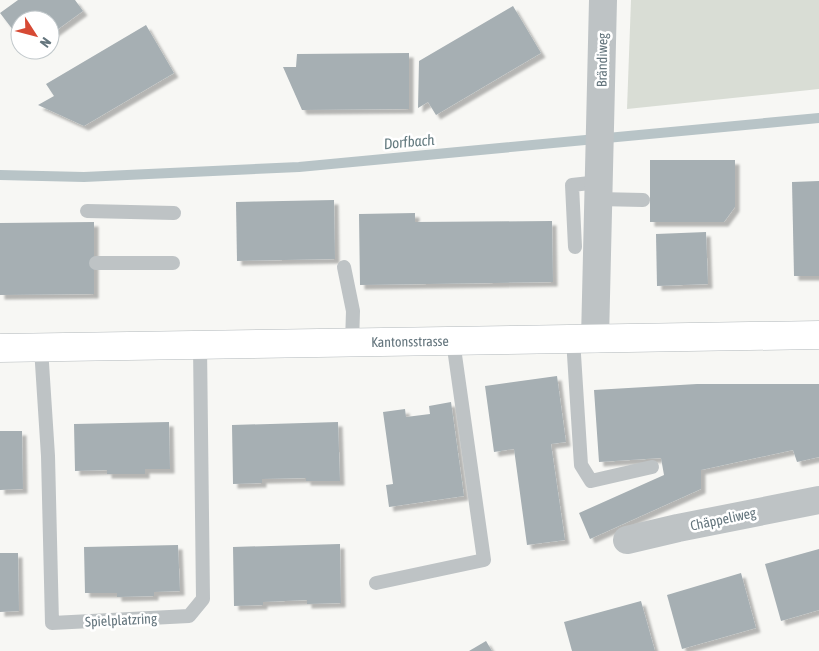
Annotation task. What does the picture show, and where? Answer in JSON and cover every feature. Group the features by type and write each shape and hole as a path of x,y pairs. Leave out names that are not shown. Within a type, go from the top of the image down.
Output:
{"main road":[{"name":"Kantonsstrasse","path":"0,348 819,335"}],"street":[{"name":"Brändiweg","path":"584,339 599,181 603,0"},
{"name":"Chäppeliweg","path":"627,540 819,500"}],"lane":[{"path":"575,247 572,185 599,181 643,200"},
{"path":"86,212 174,213"},
{"path":"96,263 173,264"},
{"path":"344,266 353,311 352,343"},
{"path":"584,339 581,465 591,482 652,467"},
{"path":"376,583 484,560 454,341"},
{"name":"Spielplatzring","path":"41,348 48,456 52,623 189,616 204,600 200,346"}],"shaded area":[{"path":"631,0 819,0 819,89 627,109"}],"building":[{"path":"18,0 75,0 83,11 60,28 60,10 10,10 10,26 0,13"},
{"path":"513,6 541,53 436,115 428,102 418,108 419,61"},
{"path":"146,25 174,73 84,126 38,105 54,96 46,84"},
{"path":"409,53 409,109 302,110 283,67 296,67 297,54"},
{"path":"650,160 735,160 735,207 724,222 650,222"},
{"path":"819,181 819,276 794,276 792,182"},
{"path":"334,200 335,259 237,261 236,202"},
{"path":"415,213 415,222 552,221 553,282 360,285 359,214"},
{"path":"94,222 94,294 0,295 0,223"},
{"path":"706,232 708,284 657,286 656,234"},
{"path":"557,376 566,442 551,444 565,540 527,545 514,449 494,452 485,386"},
{"path":"697,384 819,384 819,457 797,462 793,450 701,470 701,489 590,539 579,513 664,475 661,458 599,462 594,390"},
{"path":"451,402 464,496 389,507 386,485 393,484 383,412 405,409 406,417 430,414 429,406"},
{"path":"169,422 170,469 145,469 145,474 107,474 107,470 75,471 74,424"},
{"path":"338,422 340,481 306,481 306,478 262,479 262,483 233,484 232,425"},
{"path":"0,431 22,431 23,489 0,490"},
{"path":"340,544 341,603 307,604 307,600 263,602 263,605 234,606 233,547"},
{"path":"178,545 180,591 154,592 154,596 117,597 117,593 85,593 84,547"},
{"path":"819,549 819,610 781,621 765,564"},
{"path":"0,553 18,553 19,611 0,612"},
{"path":"741,573 756,628 682,649 667,595"},
{"path":"641,601 655,651 572,651 564,622"},
{"path":"486,641 492,651 469,651"}],"waterway":[{"name":"Dorfbach","path":"0,175 84,177 299,167 819,118"}]}
